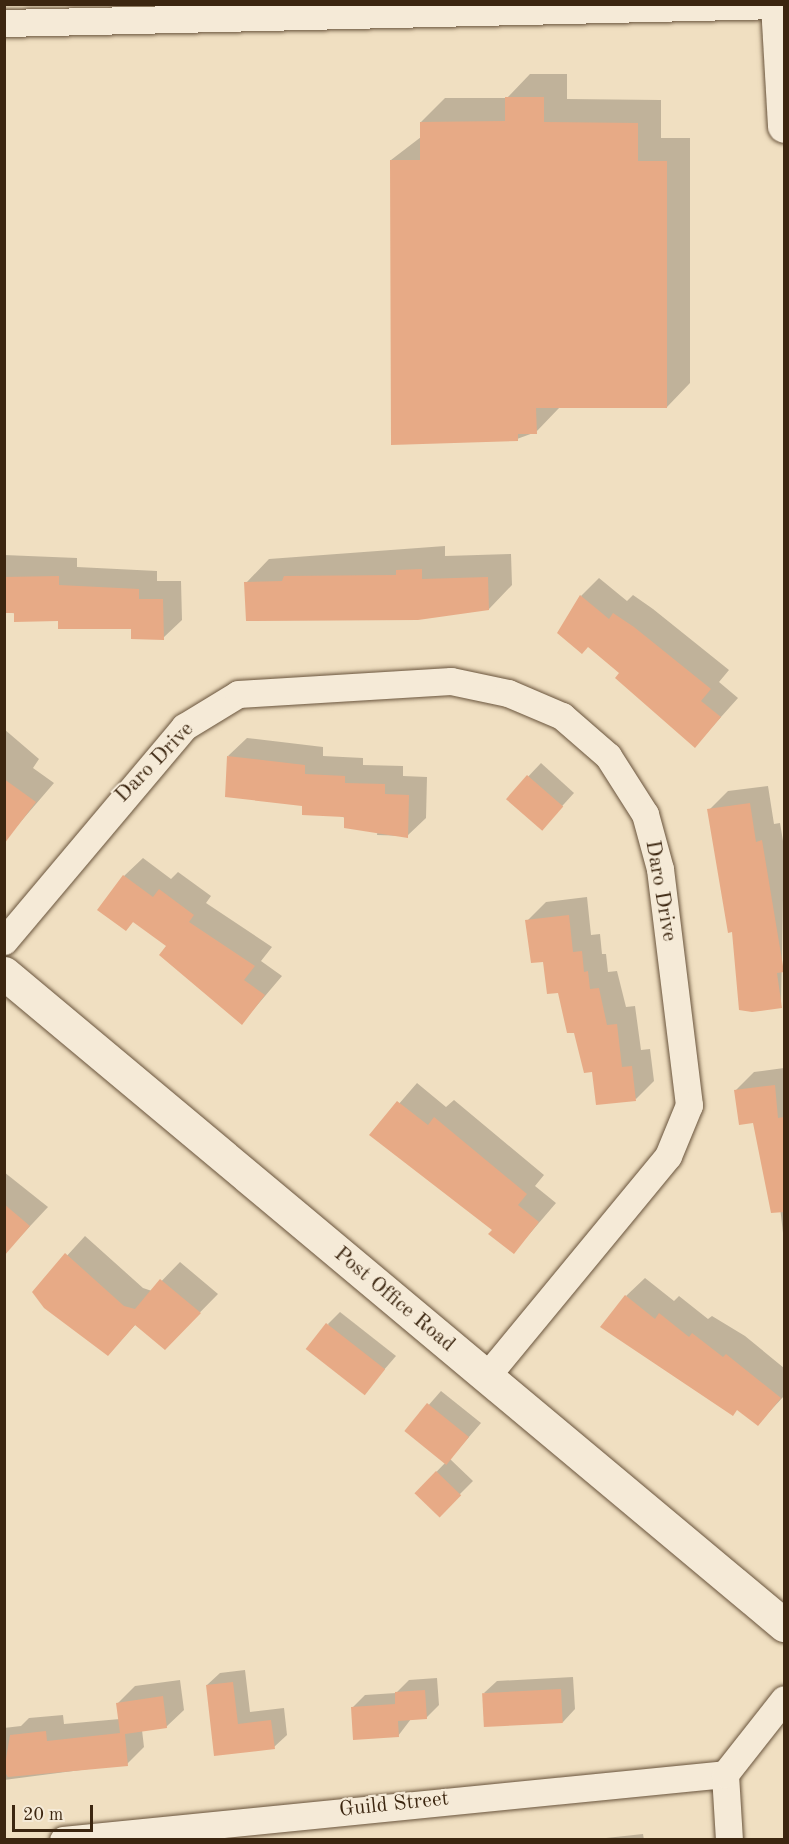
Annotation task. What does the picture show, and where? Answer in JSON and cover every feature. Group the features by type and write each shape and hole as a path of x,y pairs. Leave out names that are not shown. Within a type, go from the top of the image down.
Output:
{"street":[{"path":"4,23 777,5 784,126"},
{"name":"Daro Drive","path":"4,941 184,727 238,694 451,681 508,693 562,716 608,756 645,814 660,869 689,1105 668,1156 486,1377"},
{"name":"Post Office Road","path":"4,974 784,1625"},
{"path":"729,1839 725,1774 784,1699"},
{"name":"Guild Street","path":"63,1839 725,1774"}],"building":[{"path":"505,97 544,97 544,122 638,123 638,161 667,161 667,408 536,408 537,434 518,434 518,441 391,445 390,160 420,160 420,122 505,121"},
{"path":"422,569 422,579 488,577 489,610 418,620 246,621 244,582 282,581 284,576 396,575 396,570"},
{"path":"59,576 59,585 139,589 139,599 163,599 164,640 131,639 131,629 58,629 58,621 14,622 14,613 4,613 4,577"},
{"path":"580,595 609,619 613,613 634,627 711,689 701,701 721,717 695,748 615,678 619,673 588,647 582,654 557,633"},
{"path":"227,756 305,765 305,774 345,776 345,783 385,784 385,794 409,795 408,838 344,828 344,817 302,815 302,806 225,797"},
{"path":"527,775 563,806 542,831 506,799"},
{"path":"4,779 36,802 4,844"},
{"path":"750,803 756,842 762,840 784,972 777,973 782,1008 752,1012 739,1010 732,932 728,933 707,809"},
{"path":"123,875 153,897 159,889 194,915 189,922 255,966 244,980 265,995 242,1025 159,955 166,946 133,922 126,931 97,910"},
{"path":"569,915 573,952 582,951 584,972 588,971 590,989 599,988 607,1025 617,1024 622,1067 632,1066 636,1101 596,1105 592,1072 584,1073 574,1033 567,1033 558,993 547,994 543,962 531,963 525,920"},
{"path":"775,1085 778,1118 784,1117 784,1212 771,1213 753,1123 739,1125 734,1090"},
{"path":"397,1101 428,1125 434,1117 527,1194 518,1205 539,1222 514,1254 488,1234 492,1230 369,1135"},
{"path":"4,1204 30,1226 4,1256"},
{"path":"65,1253 124,1306 135,1309 160,1279 201,1313 165,1350 135,1325 108,1356 44,1308 32,1292"},
{"path":"625,1295 655,1319 659,1313 689,1337 692,1333 723,1357 726,1354 781,1398 758,1426 737,1410 733,1416 600,1327"},
{"path":"326,1323 385,1369 365,1395 306,1349"},
{"path":"427,1403 469,1437 446,1465 404,1431"},
{"path":"436,1471 461,1495 440,1518 414,1493"},
{"path":"233,1682 238,1724 271,1720 275,1749 214,1756 206,1685"},
{"path":"561,1689 563,1723 484,1727 482,1693"},
{"path":"425,1690 427,1719 398,1721 399,1737 353,1740 351,1707 395,1704 395,1692"},
{"path":"163,1696 167,1728 125,1734 128,1766 8,1777 4,1771 10,1735 46,1731 47,1741 120,1733 116,1703"}]}
